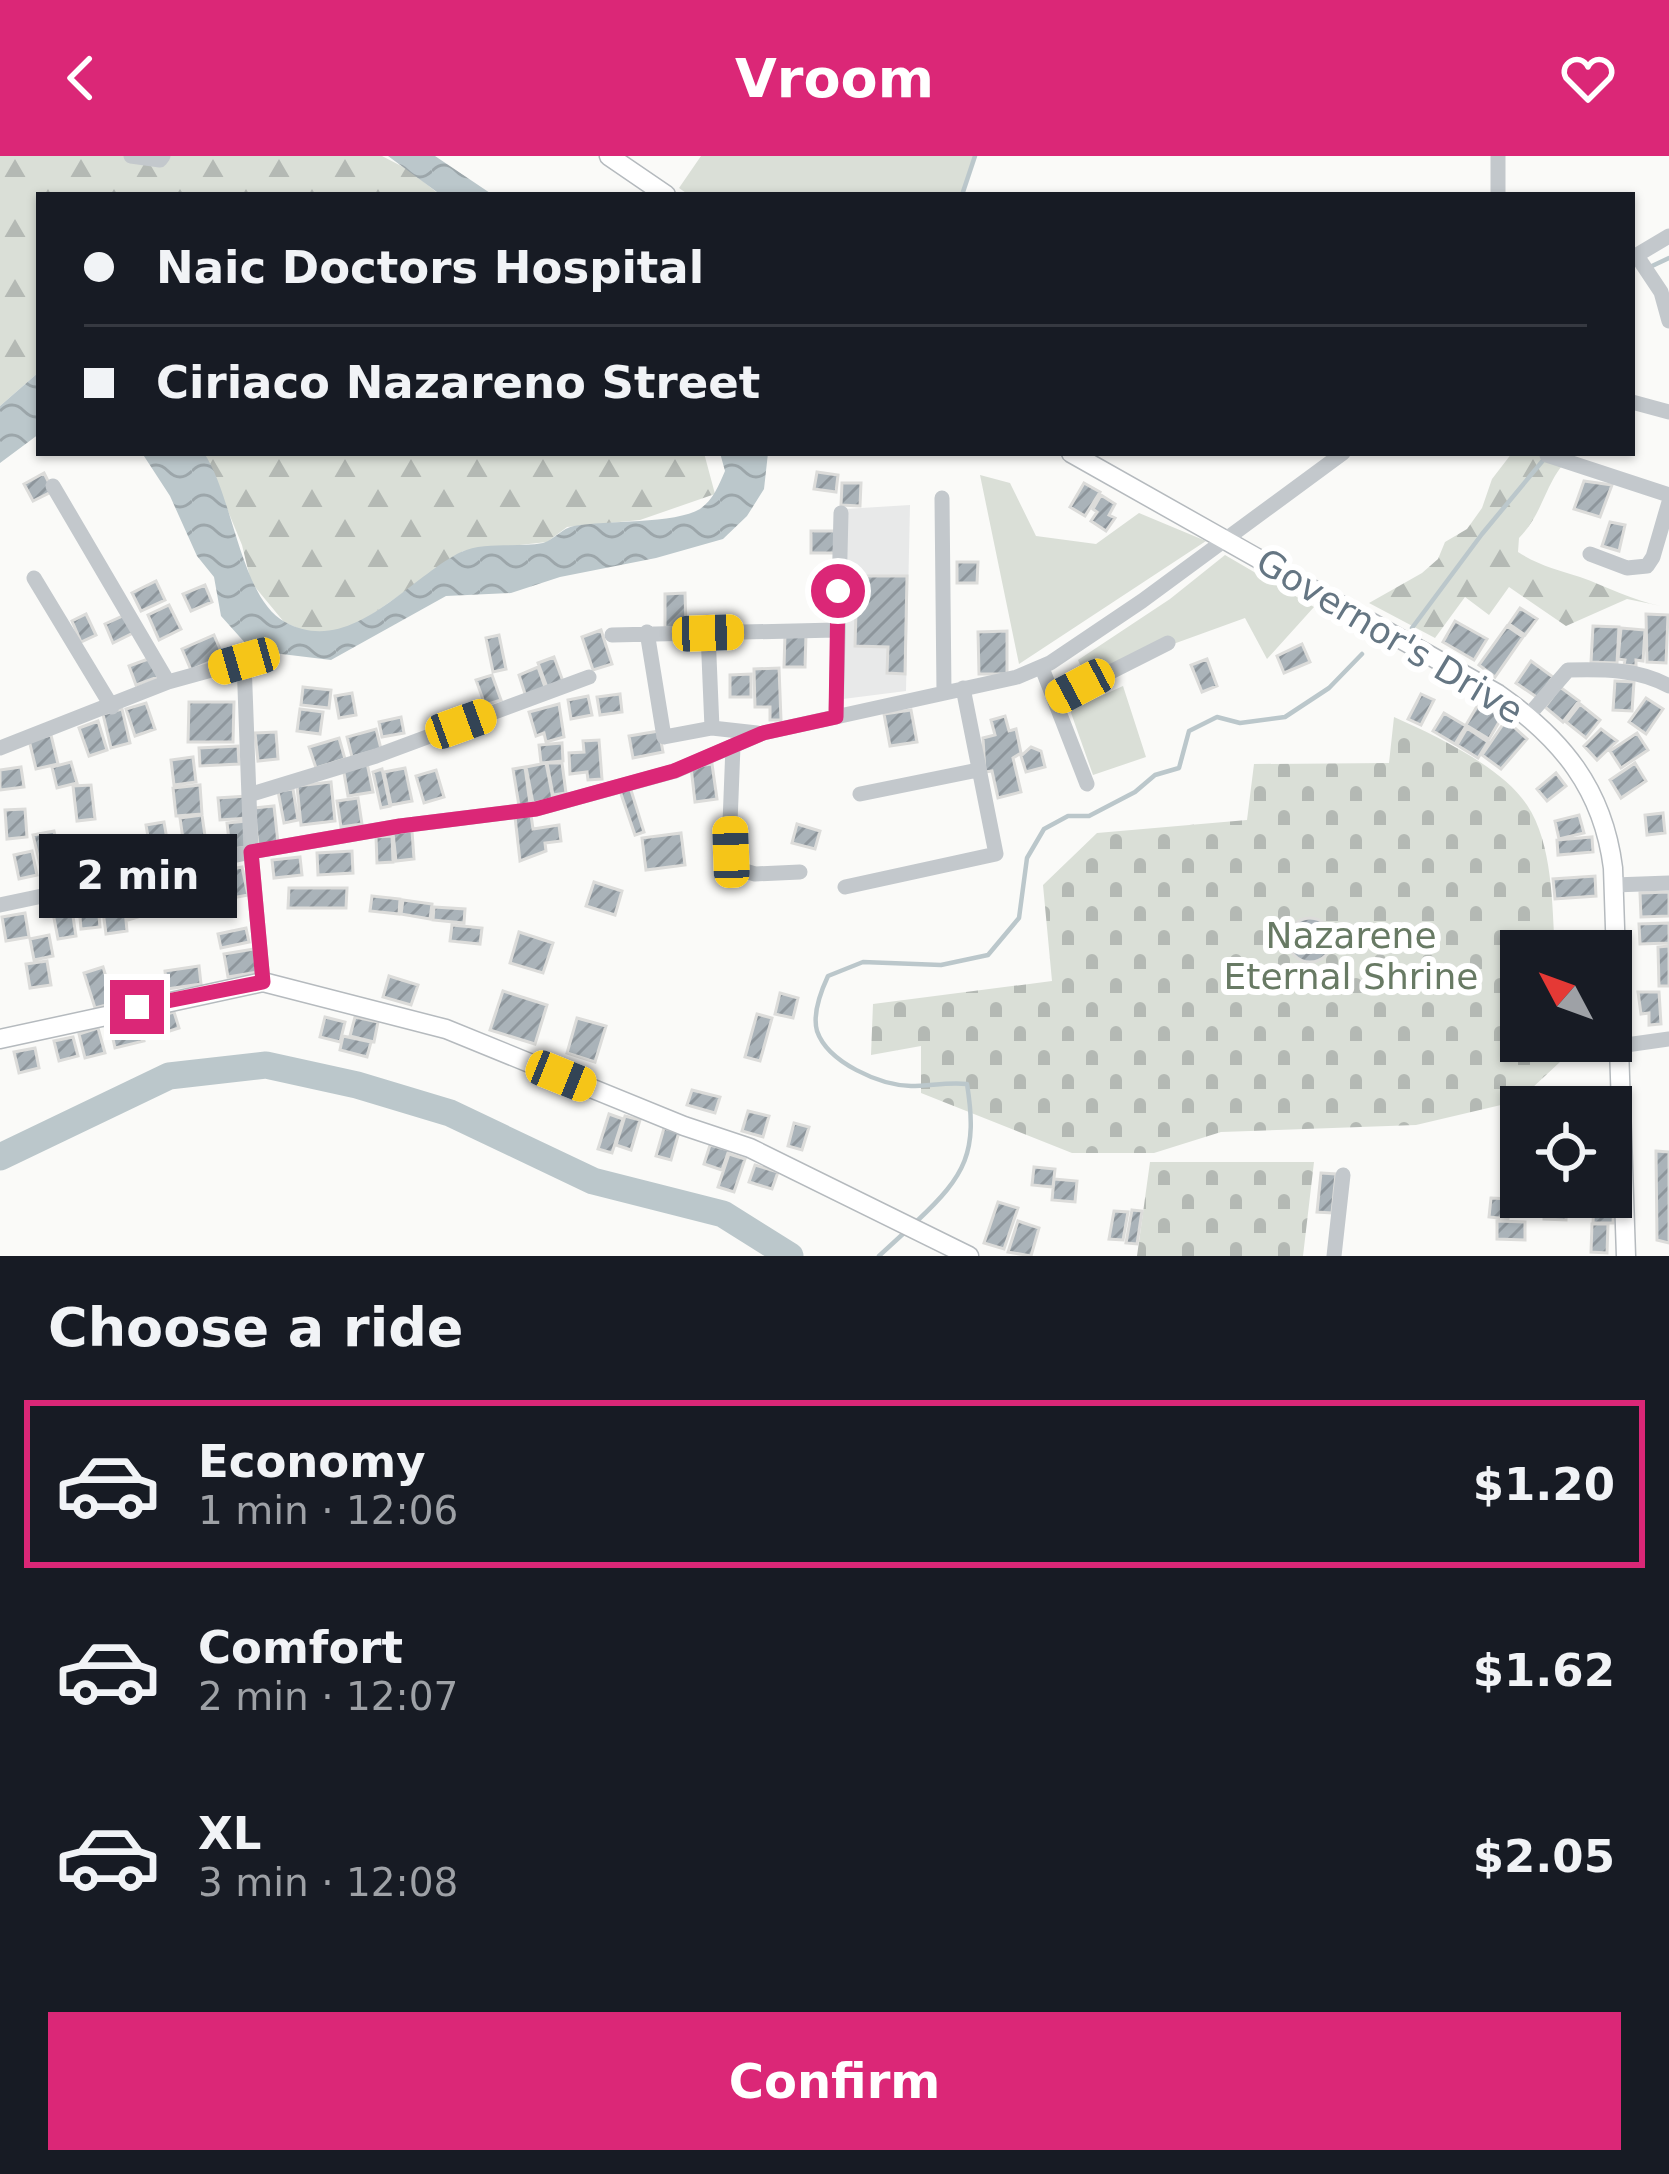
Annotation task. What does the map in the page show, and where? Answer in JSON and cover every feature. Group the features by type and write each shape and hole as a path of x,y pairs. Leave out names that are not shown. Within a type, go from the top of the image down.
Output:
{"main road":[{"path":"609,156 662,192"},
{"name":"Governor's Drive","path":"1076,456 1498,694 1528,716 1563,748 1592,790 1608,838 1615,930"},
{"path":"0,1039 263,982 446,1029 750,1148 969,1256"},
{"name":"Governor's Drive","path":"1620,1062 1626,1256"}],"street":[{"path":"131,156 160,160 163,156"},
{"path":"1498,156 1498,192"},
{"path":"1669,236 1636,259 1652,277 1669,321"},
{"path":"1635,403 1669,412"},
{"path":"1,900 400,826 536,809 674,771 763,733 1042,668 1339,456"},
{"path":"1550,456 1669,498 1647,566 1628,568 1590,554"},
{"path":"53,486 168,682"},
{"path":"942,498 944,692"},
{"path":"836,717 841,513"},
{"path":"34,578 112,707"},
{"path":"612,635 836,630"},
{"path":"646,632 664,737 712,728 763,733"},
{"path":"708,633 712,728"},
{"path":"1054,700 1168,644"},
{"path":"0,748 168,682 244,661 251,852 263,982"},
{"path":"1042,668 1087,784"},
{"path":"1528,716 1568,670 1627,671 1650,675 1669,686"},
{"path":"250,795 376,756 589,677"},
{"path":"845,887 996,854 963,688"},
{"path":"733,746 730,824 735,868 755,874 800,872"},
{"path":"860,794 978,770"},
{"path":"1614,885 1669,883"},
{"path":"1632,1044 1669,1039"},
{"path":"1334,1256 1343,1175"}],"shaded area":[{"path":"910,505 906,691 843,699 845,509"}],"green space":[{"path":"0,156 382,156 436,192 36,192 36,375 0,406"},
{"path":"701,156 975,156 963,192 685,192 679,188"},
{"path":"205,456 705,456 715,494 640,520 567,527 547,542 463,551 331,643 284,622 251,582 242,545"},
{"path":"1510,456 1572,456 1557,472 1519,538 1518,552 1661,606 1627,599 1566,626 1509,587 1489,615 1465,597 1435,638 1369,603 1438,559 1445,542 1467,529 1482,508 1492,479"},
{"path":"980,475 1010,483 1036,536 1096,544 1139,513 1206,541 1019,664"},
{"path":"1225,555 1314,607 1267,659 1245,618 1085,676 1078,660 1170,599"},
{"path":"1123,686 1146,757 1093,775 1070,710"},
{"name":"Nazarene Eternal Shrine","path":"1394,717 1485,765 1516,791 1536,821 1550,875 1554,930 1500,930 1500,1062 1560,1062 1534,1086 1500,1086 1500,1105 1416,1125 1221,1132 1154,1153 1072,1153 921,1093 921,1046 871,1055 873,1004 1052,981 1043,885 1097,833 1247,820 1254,764 1389,763"},
{"path":"1150,1162 1314,1162 1303,1256 1137,1256"}],"water":[{"path":"388,156 435,156 489,192 437,192"},
{"path":"36,375 36,436 0,463 0,406"},
{"path":"144,456 206,456 248,569 270,609 285,622 309,630 333,630 378,610 461,552 543,543 574,526 689,514 705,505 718,487 725,471 721,456 768,456 764,489 747,516 723,539 511,593 446,596 331,660 265,652 247,645 221,616 214,577 197,556 170,496"}],"building":[{"path":"817,472 838,475 836,492 814,489"},
{"path":"44,473 53,491 33,501 24,484"},
{"path":"1584,481 1612,485 1600,517 1574,509"},
{"path":"842,483 861,483 860,506 841,505"},
{"path":"1084,483 1100,492 1085,516 1070,507"},
{"path":"1101,495 1115,504 1109,515 1115,518 1106,531 1091,521"},
{"path":"1610,522 1625,525 1619,551 1602,546"},
{"path":"811,531 836,531 836,553 811,553"},
{"path":"957,562 978,562 977,583 957,583"},
{"path":"857,576 907,576 905,674 887,673 888,647 855,646"},
{"path":"156,581 165,600 141,611 132,593"},
{"path":"205,585 212,602 191,611 183,594"},
{"path":"685,593 686,627 665,628 665,594"},
{"path":"169,605 181,629 159,640 148,615"},
{"path":"1520,608 1537,619 1525,635 1509,624"},
{"path":"86,614 96,635 81,642 72,621"},
{"path":"1646,614 1668,615 1666,663 1647,662"},
{"path":"125,615 133,633 113,643 105,624"},
{"path":"1455,621 1487,639 1474,660 1443,642"},
{"path":"1507,626 1523,637 1495,677 1479,665"},
{"path":"1593,626 1619,627 1617,663 1591,662"},
{"path":"1621,628 1645,630 1643,661 1636,660 1636,666 1618,659"},
{"path":"601,630 612,664 593,670 582,637"},
{"path":"1007,631 1007,674 979,674 978,632"},
{"path":"785,634 806,635 805,667 784,667"},
{"path":"214,635 223,656 191,670 182,649"},
{"path":"499,635 506,669 493,672 486,638"},
{"path":"1302,644 1310,662 1284,673 1277,656"},
{"path":"554,657 564,684 548,690 538,663"},
{"path":"151,658 158,677 136,685 129,666"},
{"path":"1207,659 1217,686 1202,692 1191,665"},
{"path":"1531,661 1553,677 1538,698 1516,683"},
{"path":"538,667 546,690 526,697 519,675"},
{"path":"779,668 781,720 770,720 770,707 755,707 754,669"},
{"path":"751,674 751,697 730,697 730,675"},
{"path":"492,675 501,700 485,705 476,680"},
{"path":"1615,681 1634,682 1632,711 1613,710"},
{"path":"303,687 331,690 329,708 301,705"},
{"path":"1560,687 1579,701 1563,722 1545,707"},
{"path":"352,693 356,715 339,718 335,696"},
{"path":"620,694 622,712 600,715 597,697"},
{"path":"1421,694 1434,700 1421,725 1408,719"},
{"path":"588,696 592,715 571,719 568,700"},
{"path":"1646,698 1663,709 1646,734 1629,722"},
{"path":"189,702 234,702 233,742 188,742"},
{"path":"146,703 155,729 135,736 126,709"},
{"path":"1479,703 1502,717 1489,739 1466,725"},
{"path":"559,704 564,737 546,742 544,733 536,736 529,712"},
{"path":"1580,704 1600,720 1586,738 1566,722"},
{"path":"122,709 130,743 111,748 103,714"},
{"path":"300,709 323,712 320,734 297,731"},
{"path":"911,710 917,742 890,746 884,714"},
{"path":"1444,713 1466,726 1455,744 1433,731"},
{"path":"1005,716 1009,731 1016,729 1021,753 1013,758 1021,792 998,798 992,771 985,772 983,738 995,735 991,720"},
{"path":"401,717 404,733 382,737 379,722"},
{"path":"1506,720 1527,739 1501,769 1482,755"},
{"path":"98,721 107,750 89,756 79,728"},
{"path":"1467,728 1488,742 1478,758 1457,745"},
{"path":"376,729 381,749 352,757 347,737"},
{"path":"1601,729 1617,741 1597,760 1584,746"},
{"path":"659,731 663,752 633,758 629,736"},
{"path":"276,732 278,759 258,761 255,733"},
{"path":"1637,733 1648,750 1621,768 1610,751"},
{"path":"51,735 58,764 36,769 29,740"},
{"path":"339,738 345,759 316,768 309,747"},
{"path":"599,740 602,779 588,780 587,772 570,774 569,753 584,752 583,741"},
{"path":"562,743 563,761 541,763 539,745"},
{"path":"238,746 239,764 200,766 199,748"},
{"path":"1031,747 1041,751 1045,767 1026,772 1021,756"},
{"path":"193,757 196,782 174,785 171,760"},
{"path":"71,762 77,783 57,788 52,767"},
{"path":"367,763 373,792 348,796 343,767"},
{"path":"546,763 553,799 533,803 526,767"},
{"path":"547,763 562,763 566,793 553,795"},
{"path":"1635,763 1646,781 1621,798 1610,780"},
{"path":"712,764 717,799 695,802 691,767"},
{"path":"21,767 24,787 0,790 0,770"},
{"path":"525,767 530,804 519,806 513,769"},
{"path":"405,768 412,801 391,805 384,772"},
{"path":"382,769 390,806 381,808 373,772"},
{"path":"436,770 444,797 424,803 416,776"},
{"path":"1556,773 1566,786 1547,801 1537,789"},
{"path":"331,782 335,821 301,825 297,786"},
{"path":"91,785 95,819 77,821 73,786"},
{"path":"200,785 202,814 176,816 173,788"},
{"path":"630,787 644,832 635,835 620,791"},
{"path":"293,789 298,820 284,823 278,791"},
{"path":"247,796 249,818 220,820 218,798"},
{"path":"358,798 362,824 341,827 337,801"},
{"path":"274,806 278,843 258,845 254,808"},
{"path":"25,809 27,837 7,839 5,810"},
{"path":"1663,813 1665,833 1647,835 1645,815"},
{"path":"202,815 206,843 184,846 180,818"},
{"path":"531,815 533,829 559,825 561,841 545,843 546,851 520,861 515,817"},
{"path":"1579,815 1584,833 1559,839 1555,821"},
{"path":"247,821 249,847 230,849 227,823"},
{"path":"164,822 169,851 151,854 146,825"},
{"path":"797,824 820,831 815,849 792,843"},
{"path":"54,831 65,877 44,881 33,835"},
{"path":"412,831 414,859 396,861 393,833"},
{"path":"681,833 685,865 646,870 642,838"},
{"path":"392,836 393,862 377,863 376,837"},
{"path":"1592,837 1593,852 1558,855 1557,840"},
{"path":"122,842 127,865 109,869 104,846"},
{"path":"32,851 37,875 19,879 14,855"},
{"path":"352,851 353,873 318,875 317,853"},
{"path":"300,857 302,875 274,878 272,860"},
{"path":"242,867 248,895 232,898 226,870"},
{"path":"221,868 227,897 215,900 209,871"},
{"path":"1595,876 1596,896 1555,899 1553,879"},
{"path":"594,882 622,891 615,915 586,906"},
{"path":"135,885 136,894 146,893 148,914 128,920 125,886"},
{"path":"289,888 347,888 346,908 288,908"},
{"path":"1669,892 1669,916 1641,917 1640,893"},
{"path":"372,896 400,899 399,914 370,911"},
{"path":"403,900 432,904 430,919 401,914"},
{"path":"98,905 100,927 81,929 79,906"},
{"path":"434,907 465,909 464,923 433,920"},
{"path":"125,909 127,931 106,934 103,911"},
{"path":"72,910 76,936 58,939 53,913"},
{"path":"25,913 29,937 6,941 2,917"},
{"path":"1310,918 1326,924 1332,940 1326,956 1310,962 1294,956 1288,940 1294,924"},
{"path":"1669,923 1669,943 1640,944 1639,924"},
{"path":"452,925 482,928 480,944 450,941"},
{"path":"246,928 249,942 221,948 218,934"},
{"path":"519,932 553,943 543,973 510,963"},
{"path":"49,935 53,956 34,960 30,939"},
{"path":"1669,946 1669,986 1659,986 1658,947"},
{"path":"254,949 258,972 228,977 224,954"},
{"path":"47,961 51,985 30,988 26,964"},
{"path":"199,966 201,984 167,989 165,971"},
{"path":"103,967 114,1003 95,1008 84,973"},
{"path":"389,976 418,985 411,1005 383,997"},
{"path":"503,991 547,1005 535,1044 490,1030"},
{"path":"1638,992 1659,992 1661,1024 1649,1025 1649,1013 1641,1014"},
{"path":"780,993 798,998 793,1018 775,1014"},
{"path":"174,1012 179,1028 157,1035 152,1018"},
{"path":"757,1014 772,1018 760,1061 745,1057"},
{"path":"325,1017 345,1022 340,1042 320,1037"},
{"path":"355,1017 378,1022 374,1042 350,1036"},
{"path":"139,1018 144,1041 115,1048 110,1025"},
{"path":"577,1018 606,1026 595,1062 567,1053"},
{"path":"98,1028 105,1053 85,1058 79,1034"},
{"path":"343,1036 371,1042 367,1057 340,1050"},
{"path":"73,1037 78,1056 59,1061 54,1041"},
{"path":"35,1048 39,1068 19,1073 14,1052"},
{"path":"692,1090 720,1097 715,1113 687,1105"},
{"path":"748,1111 769,1116 763,1137 742,1131"},
{"path":"609,1114 623,1119 612,1153 598,1149"},
{"path":"625,1116 640,1120 631,1150 616,1145"},
{"path":"794,1123 809,1127 802,1150 788,1146"},
{"path":"664,1128 679,1132 671,1160 656,1156"},
{"path":"710,1145 729,1150 722,1170 704,1164"},
{"path":"1656,1151 1669,1152 1669,1243 1657,1240"},
{"path":"729,1154 745,1159 734,1192 718,1187"},
{"path":"755,1165 778,1172 772,1189 749,1182"},
{"path":"1034,1167 1055,1169 1053,1187 1032,1185"},
{"path":"1321,1173 1336,1174 1332,1213 1317,1212"},
{"path":"1054,1179 1077,1181 1075,1202 1052,1200"},
{"path":"1491,1198 1500,1198 1500,1218 1508,1219 1489,1217"},
{"path":"998,1202 1018,1208 1004,1249 984,1243"},
{"path":"1132,1210 1142,1211 1137,1244 1126,1243"},
{"path":"1114,1211 1128,1212 1123,1240 1109,1239"},
{"path":"1593,1218 1613,1218 1613,1223 1593,1223"},
{"path":"1018,1221 1039,1228 1031,1256 1008,1252"},
{"path":"1497,1221 1525,1222 1525,1240 1497,1239"},
{"path":"1592,1224 1608,1224 1607,1253 1591,1252"}],"waterway":[{"path":"963,192 975,156"},
{"path":"1652,266 1669,258"},
{"path":"1412,628 1545,458"},
{"path":"917,1221 947,1190 965,1161 971,1128 967,1084 899,1085 843,1062 817,1031 818,1002 828,976 863,962 941,965 988,955 1019,918 1027,858 1044,829 1068,816 1089,816 1135,792 1155,775 1179,768 1189,731 1217,717 1240,723 1285,717 1329,688 1362,654"},
{"path":"0,1157 169,1076 266,1065 357,1085 450,1113 593,1181 723,1214 790,1256"},
{"path":"879,1256 904,1233"}],"route":[{"path":"137,1007 263,982 251,852 536,809 674,771 763,733 836,717 838,591"}]}
